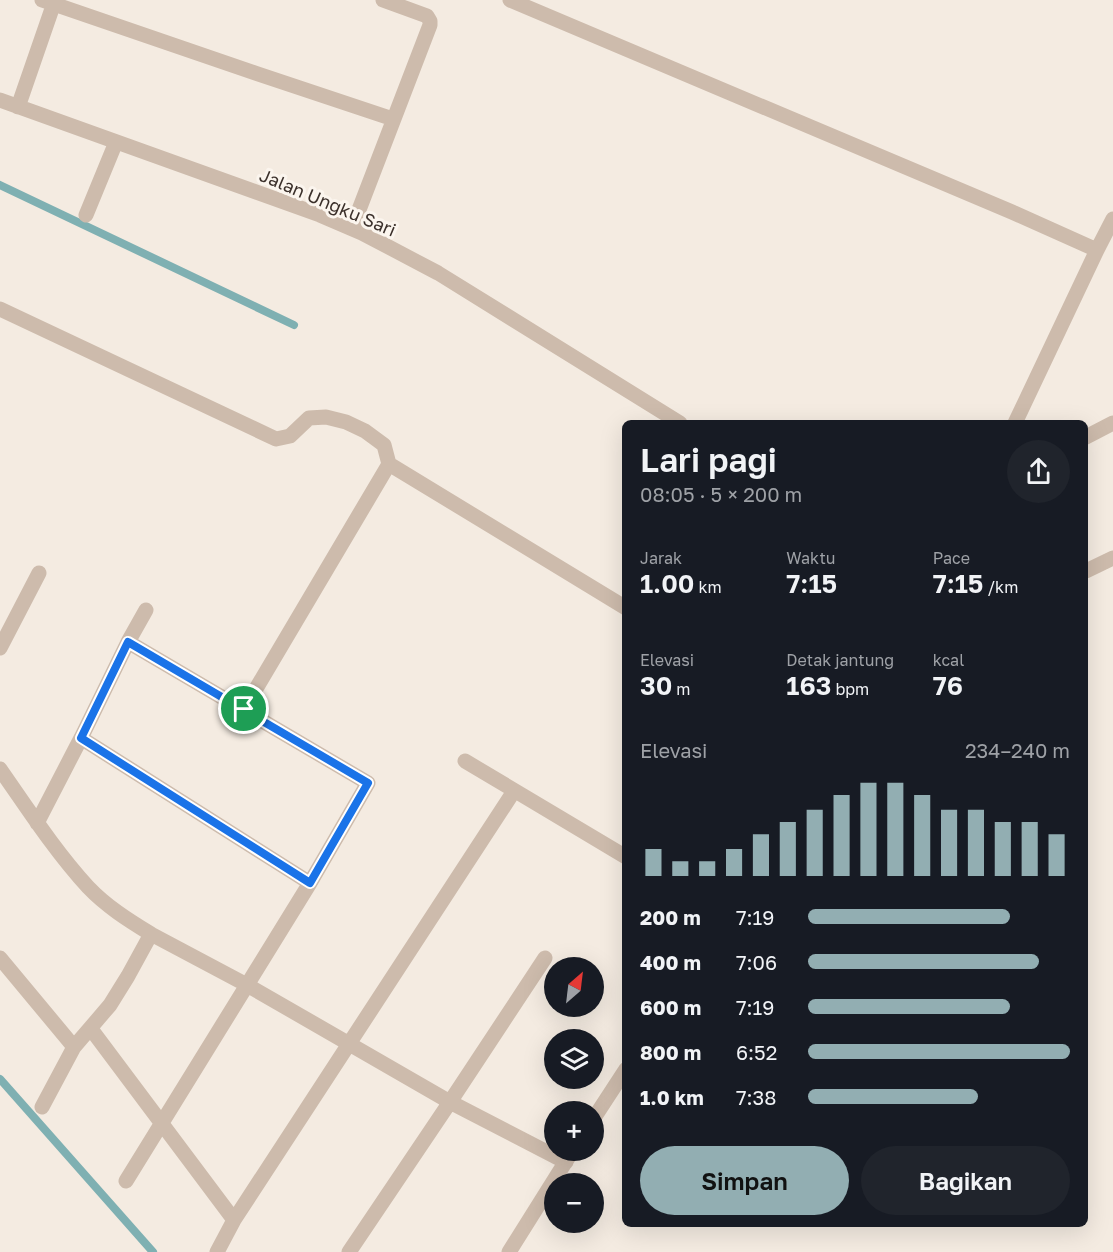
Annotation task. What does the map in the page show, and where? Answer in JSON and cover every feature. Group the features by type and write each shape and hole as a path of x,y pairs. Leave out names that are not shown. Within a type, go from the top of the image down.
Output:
{"street":[{"path":"352,228 430,25 427,16 383,0"},
{"path":"510,0 1097,250"},
{"path":"18,107 50,1 393,119"},
{"name":"Jalan Ungku Sari","path":"0,100 352,228 438,273 675,420"},
{"path":"86,215 116,142"},
{"path":"1017,420 1113,219"},
{"path":"0,309 276,439 290,436 309,418 326,417 346,422 365,431 384,445 389,464 622,606"},
{"path":"1088,436 1113,423"},
{"path":"244,709 389,464"},
{"path":"1088,570 1113,558"},
{"path":"0,648 39,573"},
{"path":"37,823 146,610"},
{"path":"126,1181 310,883 368,783 128,642"},
{"path":"81,738 310,883"},
{"path":"465,761 622,855"},
{"path":"0,769 37,823 89,888 117,913 450,1102 544,1145"},
{"path":"217,1252 234,1220 514,791"},
{"path":"42,1107 74,1047 110,1005 151,934"},
{"path":"0,957 74,1047"},
{"path":"349,1252 544,960"},
{"path":"91,1029 234,1220"},
{"path":"604,1103 622,1075"},
{"path":"509,1252 566,1161"}],"waterway":[{"path":"0,185 294,325"},
{"path":"0,1079 153,1252"}],"route":[{"path":"128,642 244,709 368,783 310,883 81,738 128,642"}]}
